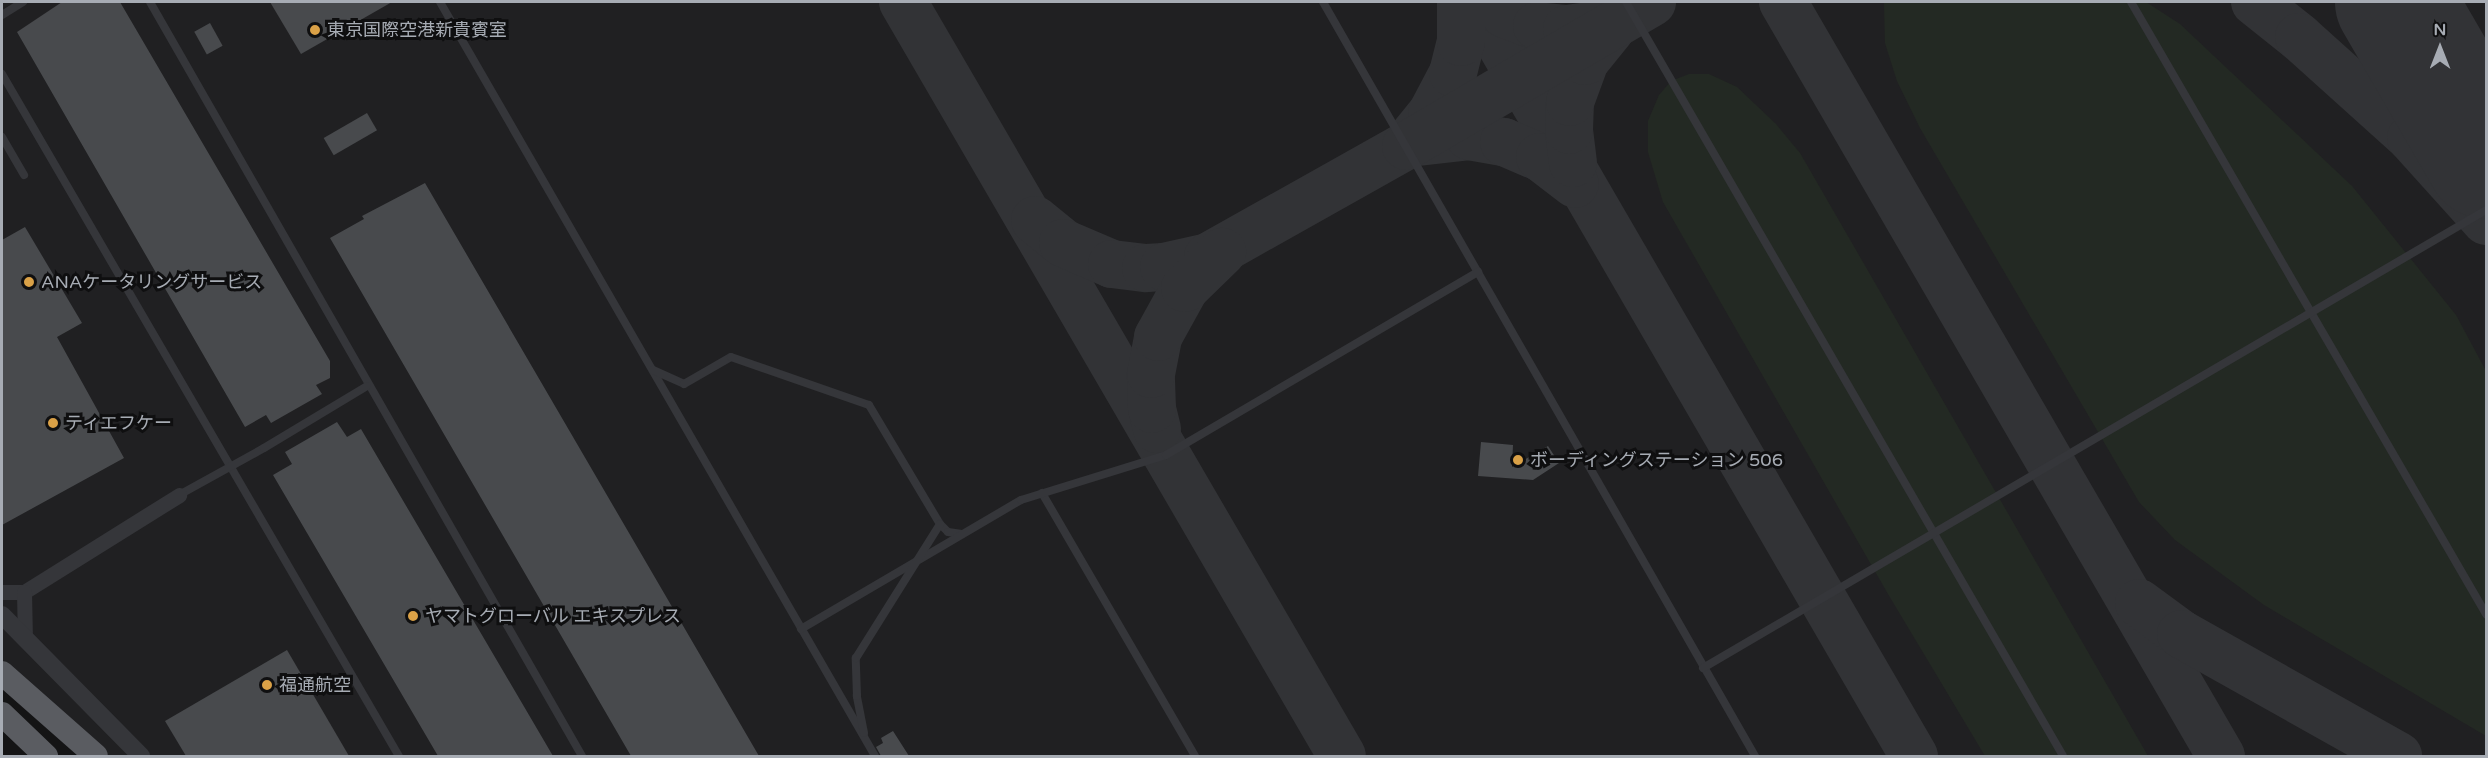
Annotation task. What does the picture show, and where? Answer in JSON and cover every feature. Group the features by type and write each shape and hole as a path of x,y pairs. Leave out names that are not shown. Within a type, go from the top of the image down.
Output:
{"highway":[{"path":"2,673 96,756"},
{"path":"2,714 46,756"}],"street":[{"path":"2,592 24,592 179,495"},
{"path":"24,592 25,638"},
{"path":"2,615 141,756"}],"lane":[{"path":"2,15 23,2"},
{"path":"150,2 582,756"},
{"path":"440,2 875,756"},
{"path":"1323,2 1755,756"},
{"path":"1626,2 2063,756"},
{"path":"2131,2 2487,614"},
{"path":"2,74 399,756"},
{"path":"2,137 24,175"},
{"path":"1703,668 2487,210"},
{"path":"801,629 1021,500 1166,455 1478,272"},
{"path":"652,369 684,384 731,357 869,405 940,524 948,532 962,534"},
{"path":"179,495 368,386"},
{"path":"1042,493 1195,756"},
{"path":"866,740 857,696 856,657 940,524"}],"shaded area":[{"path":"2,2 2486,2 2486,756 85,756 2,684"},
{"path":"1884,2 2146,2 2180,24 2352,186 2456,315 2486,371 2486,736 2264,605 2175,540 2139,502 1920,128 1897,81 1885,43"},
{"path":"1689,74 1709,74 1737,87 1776,124 1800,153 2148,756 1985,756 1888,594 1663,202 1648,152 1648,121 1659,95 1671,81"}],"building":[{"path":"62,2 120,2 330,361 330,378 316,385 322,394 271,423 266,415 245,427 17,32"},
{"name":"東京国際空港新貴賓室","path":"270,2 392,2 301,54"},
{"path":"210,23 223,46 207,54 194,32"},
{"path":"367,113 377,130 334,155 324,138"},
{"path":"425,183 759,756 631,756 330,238 364,219 362,216"},
{"name":"ティエフケー","path":"25,227 82,323 57,337 124,458 2,525 2,240"},
{"name":"ヤマトグローバル エキスプレス","path":"337,422 347,437 361,429 553,756 438,756 273,475 292,464 285,452"},
{"name":"ボーディングステーション 506","path":"1481,442 1513,445 1512,467 1548,446 1559,463 1533,480 1478,476"},
{"name":"福通航空","path":"287,650 349,756 186,756 165,721"},
{"path":"893,731 909,756 881,756 876,747 883,743 881,738"}],"taxiway":[{"path":"903,2 1342,756"},
{"path":"1414,135 1432,113 1453,73 1461,42 1461,2"},
{"path":"1476,2 1914,756"},
{"path":"1486,2 1505,14 1537,26 1567,29 1603,24"},
{"path":"1035,220 1063,243 1112,264 1146,268 1164,267 1208,257 1406,146 1652,2"},
{"path":"1783,2 2221,756"},
{"path":"2255,2 2299,37 2411,138 2486,221"},
{"path":"1573,163 1569,130 1570,102 1585,61 1611,29"},
{"path":"1418,142 1469,136 1504,142 1540,157 1575,184"},
{"path":"1157,429 1152,409 1151,374 1158,337 1185,288 1222,252"},
{"path":"2139,603 2181,634 2398,756"}],"runway":[{"path":"2395,2 2486,159"}],"place":[{"name":"東京国際空港新貴賓室","path":"315,30"},
{"name":"ANAケータリングサービス","path":"29,282"},
{"name":"ティエフケー","path":"53,423"},
{"name":"ボーディングステーション 506","path":"1518,460"},
{"name":"ヤマトグローバル エキスプレス","path":"413,616"},
{"name":"福通航空","path":"267,685"}]}
